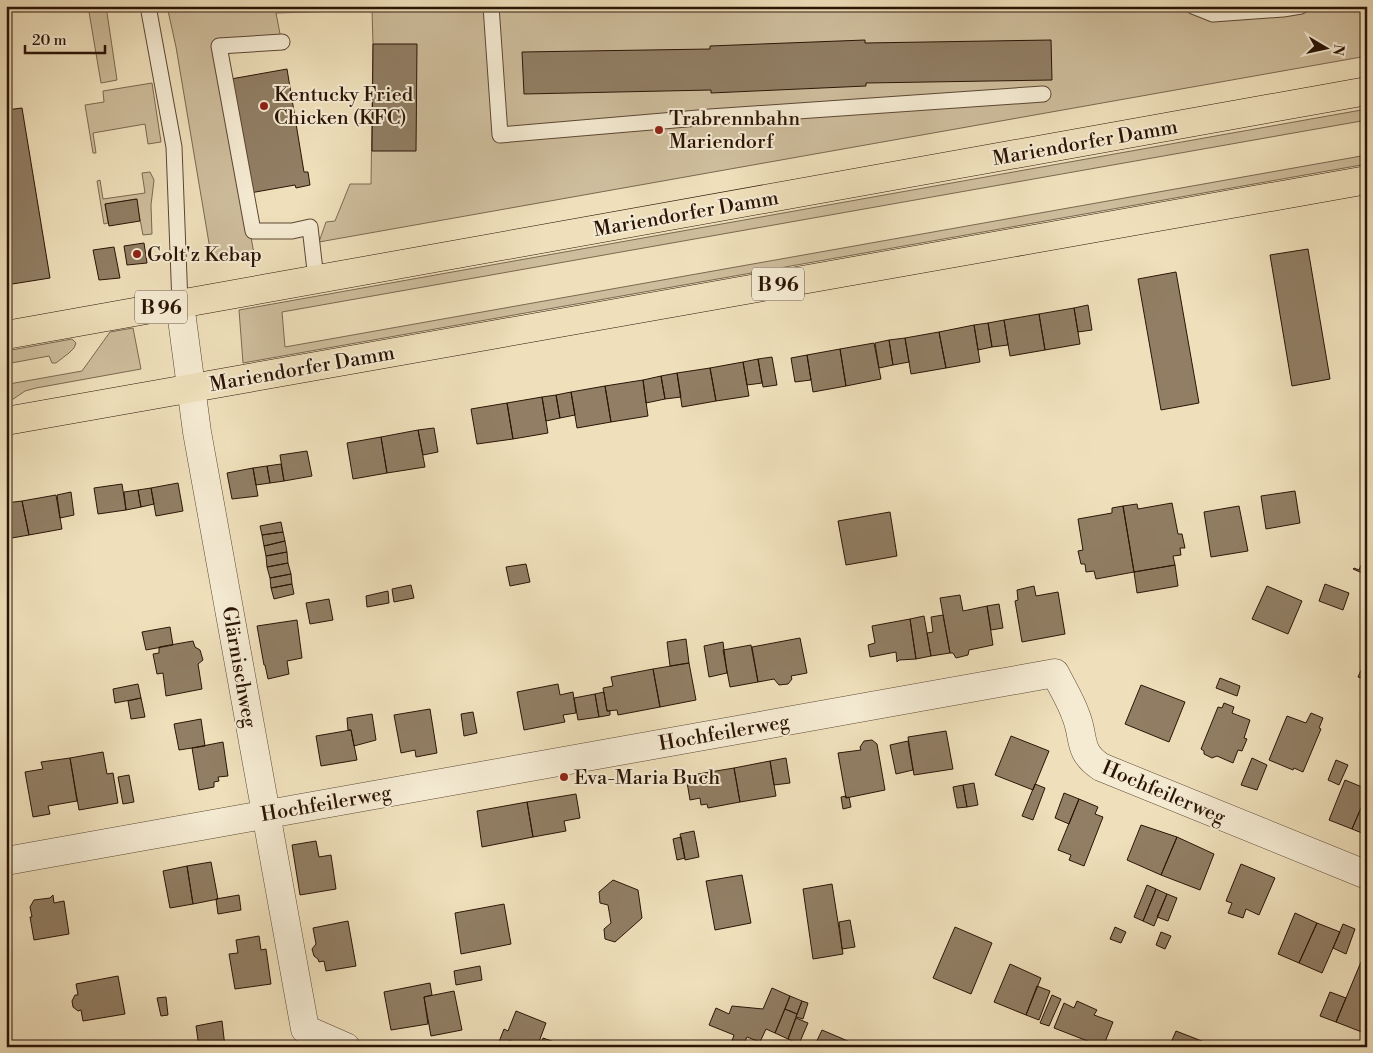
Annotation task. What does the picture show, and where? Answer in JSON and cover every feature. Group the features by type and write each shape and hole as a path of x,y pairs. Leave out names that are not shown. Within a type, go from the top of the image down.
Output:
{"main road":[{"name":"Mariendorfer Damm","path":"6,335 1367,91"},
{"name":"Mariendorfer Damm","path":"6,421 1367,180"}],"street":[{"name":"Glärnischweg","path":"180,304 190,388 305,1029 346,1047"},
{"name":"Hochfeilerweg","path":"6,861 1055,674 1077,717 1084,748 1090,760 1101,767 1367,875"}],"lane":[{"path":"148,6 174,147 180,304"},
{"path":"491,6 500,135 720,116 1043,94"},
{"path":"1193,6 1213,14 1301,6"},
{"path":"282,42 219,46 252,231 292,231 310,227 316,279"}],"shaded area":[{"path":"88,6 106,6 117,80 101,83"},
{"name":"Trabrennbahn Mariendorf","path":"167,6 1367,6 1367,56 319,242 326,222 335,221 350,184 371,184 372,10 276,13 281,39 217,43 254,254 212,261 176,47"},
{"path":"152,83 161,142 148,144 145,124 93,133 96,153 93,153 85,105 104,102 103,91"},
{"path":"1367,109 1367,120 282,312 285,347 1367,155 1367,164 243,363 239,310"},
{"path":"150,172 154,180 151,205 152,234 143,235 136,199 105,204 108,223 104,224 97,181 100,180 103,199 145,193 142,173"},
{"path":"133,328 141,369 36,388 25,391 6,404 6,390 9,384 82,371 110,332"},
{"path":"72,339 76,343 74,348 56,363 52,363 49,356 6,364 6,351"}],"building":[{"path":"171,6 316,6 171,11"},
{"path":"865,40 865,43 1051,40 1052,80 866,83 866,86 711,93 711,90 524,94 522,52 710,49 710,46"},
{"path":"373,44 417,44 416,151 372,151"},
{"name":"Kentucky Fried Chicken (KFC)","path":"287,69 304,172 308,172 310,185 296,188 295,185 250,193 231,79"},
{"path":"22,108 50,278 6,285 6,110"},
{"path":"137,199 140,221 109,226 105,204"},
{"path":"144,243 147,263 127,265 124,246"},
{"path":"114,247 120,278 99,280 93,250"},
{"path":"1308,249 1330,379 1292,386 1270,255"},
{"path":"1176,272 1199,403 1161,410 1138,279"},
{"path":"1088,305 1092,330 1078,332 1074,308"},
{"path":"1074,308 1080,344 1045,350 1039,314"},
{"path":"1039,314 1045,350 1010,356 1004,320"},
{"path":"1004,320 1008,345 992,347 988,323"},
{"path":"988,323 992,347 978,350 974,325"},
{"path":"974,325 980,362 946,368 939,332"},
{"path":"939,332 946,368 911,374 905,338"},
{"path":"905,338 909,362 893,365 889,340"},
{"path":"889,340 893,365 879,368 875,343"},
{"path":"874,343 881,379 846,386 840,349"},
{"path":"840,349 846,386 813,392 807,355"},
{"path":"807,355 811,380 795,382 791,358"},
{"path":"772,357 777,385 763,387 758,359"},
{"path":"758,359 762,383 747,385 743,362"},
{"path":"743,362 749,396 716,401 710,368"},
{"path":"710,368 716,401 682,407 677,373"},
{"path":"677,373 681,397 665,399 661,376"},
{"path":"661,376 665,399 646,403 643,380"},
{"path":"643,380 648,416 611,422 605,386"},
{"path":"605,386 611,422 577,428 571,392"},
{"path":"571,392 575,415 560,418 556,395"},
{"path":"556,395 560,418 546,421 542,397"},
{"path":"542,397 548,433 513,439 507,403"},
{"path":"507,403 513,439 477,444 471,409"},
{"path":"434,428 438,452 423,455 418,430"},
{"path":"418,430 425,467 387,473 381,437"},
{"path":"381,437 387,473 353,479 347,443"},
{"path":"307,451 312,476 284,481 280,455"},
{"path":"281,464 284,481 270,483 267,466"},
{"path":"267,466 270,483 256,485 253,468"},
{"path":"253,468 258,496 232,499 227,473"},
{"path":"178,483 183,511 156,516 151,488"},
{"path":"122,484 126,510 98,514 94,488"},
{"path":"151,488 154,504 141,507 138,490"},
{"path":"138,490 141,507 126,510 124,492"},
{"path":"1295,491 1300,523 1266,529 1261,496"},
{"path":"71,492 74,515 60,518 57,495"},
{"path":"56,495 62,529 29,535 22,501"},
{"path":"22,501 29,535 6,539 6,503"},
{"path":"1172,503 1178,534 1182,534 1185,548 1180,548 1181,555 1173,556 1175,565 1134,572 1123,506 1137,504 1138,509"},
{"path":"1123,506 1134,572 1096,579 1094,571 1086,572 1085,564 1081,564 1078,551 1083,550 1078,519 1112,513 1112,508"},
{"path":"1239,506 1248,551 1211,557 1204,512"},
{"path":"890,512 897,556 846,565 838,521"},
{"path":"281,522 283,532 262,535 260,526"},
{"path":"283,532 285,541 264,546 262,535"},
{"path":"285,541 287,552 266,556 264,546"},
{"path":"1367,551 1367,575 1353,569 1359,570"},
{"path":"287,552 288,563 267,567 266,556"},
{"path":"288,563 291,574 270,578 267,567"},
{"path":"526,564 530,582 510,586 506,567"},
{"path":"1175,565 1178,586 1137,593 1134,572"},
{"path":"291,574 292,584 271,588 270,578"},
{"path":"292,584 294,594 274,599 271,588"},
{"path":"1325,584 1349,593 1343,610 1319,601"},
{"path":"411,585 414,598 394,602 392,589"},
{"path":"1034,586 1036,596 1058,592 1065,634 1022,642 1015,601 1018,600 1017,590"},
{"path":"1267,586 1302,601 1288,634 1252,619"},
{"path":"388,591 389,603 367,607 366,596"},
{"path":"960,595 963,611 987,606 993,645 969,650 968,655 956,658 953,653 950,653 940,598"},
{"path":"329,599 333,620 310,624 306,603"},
{"path":"999,604 1003,628 991,630 987,606"},
{"path":"943,615 950,653 931,656 927,633 933,632 931,617"},
{"path":"924,616 931,656 916,659 910,619"},
{"path":"910,619 916,659 899,660 897,662 896,652 870,657 868,645 875,643 872,626"},
{"path":"297,620 302,658 287,661 289,674 268,679 257,626"},
{"path":"170,627 173,645 146,650 142,632"},
{"path":"800,638 807,673 791,676 792,679 788,684 779,685 774,679 758,682 752,647"},
{"path":"686,639 689,663 670,666 667,642"},
{"path":"193,641 195,647 200,650 203,660 198,664 202,689 166,696 163,673 157,674 153,654 159,653 159,647"},
{"path":"723,642 727,673 709,677 704,646"},
{"path":"751,645 758,682 730,687 723,650"},
{"path":"1367,657 1367,680 1358,677"},
{"path":"689,663 696,700 660,707 653,669"},
{"path":"653,669 660,707 618,715 617,710 607,711 603,688 613,686 611,677"},
{"path":"1220,678 1240,686 1237,696 1216,688"},
{"path":"138,684 141,698 115,703 113,689"},
{"path":"558,684 560,695 573,692 576,713 563,715 565,722 524,730 517,692"},
{"path":"1141,685 1185,702 1169,742 1125,724"},
{"path":"604,692 607,711 610,711 610,715 599,717 595,694"},
{"path":"595,694 599,717 578,720 574,698"},
{"path":"141,698 145,717 131,719 128,701"},
{"path":"1224,703 1234,707 1232,713 1250,720 1244,738 1247,739 1242,751 1238,750 1233,763 1217,756 1212,758 1204,754 1204,751 1201,749 1218,707 1222,708"},
{"path":"430,709 437,753 416,757 415,750 401,753 394,715"},
{"path":"473,712 477,733 464,736 461,714"},
{"path":"1311,713 1323,718 1319,728 1321,729 1303,772 1269,760 1287,716 1306,723"},
{"path":"372,714 376,740 354,746 351,730 348,730 347,718"},
{"path":"201,719 205,746 179,750 174,724"},
{"path":"351,730 357,760 321,766 316,736"},
{"path":"946,731 953,769 914,775 908,737"},
{"path":"1011,736 1049,751 1033,790 995,775"},
{"path":"872,740 877,744 885,790 846,798 838,753 861,750 860,747 864,741"},
{"path":"908,741 913,770 896,774 890,745"},
{"path":"223,742 228,776 218,777 219,781 214,782 214,787 199,790 192,748"},
{"path":"103,752 107,774 113,773 118,803 79,810 70,758"},
{"path":"70,758 77,801 48,806 50,814 33,817 25,772 43,769 41,762"},
{"path":"786,758 790,783 774,785 770,761"},
{"path":"1252,758 1267,765 1257,790 1241,785"},
{"path":"1336,760 1348,765 1339,785 1328,780"},
{"path":"770,761 776,796 740,802 734,768"},
{"path":"734,768 740,802 708,808 707,804 701,805 700,798 690,800 686,776"},
{"path":"129,775 134,802 123,804 118,777"},
{"path":"1345,780 1367,789 1367,794 1352,829 1329,820"},
{"path":"974,783 978,805 967,807 963,785"},
{"path":"1035,784 1045,788 1033,820 1022,816"},
{"path":"963,785 967,807 957,808 953,787"},
{"path":"1064,793 1079,799 1069,824 1055,818"},
{"path":"576,794 580,818 564,821 566,831 533,837 527,802"},
{"path":"1367,794 1367,835 1352,829"},
{"path":"846,796 846,798 849,797 851,807 843,809 841,797"},
{"path":"1079,799 1098,807 1095,814 1103,817 1084,866 1069,860 1071,855 1058,850"},
{"path":"527,802 533,837 482,847 477,811"},
{"path":"1141,825 1177,837 1161,875 1127,860"},
{"path":"694,831 699,857 685,860 680,834"},
{"path":"681,837 685,858 677,860 673,839"},
{"path":"1177,837 1214,854 1200,890 1161,875"},
{"path":"316,841 319,857 331,855 336,889 300,895 292,845"},
{"path":"211,862 218,899 193,904 187,866"},
{"path":"1241,864 1275,878 1259,915 1246,909 1243,918 1228,913 1232,903 1226,901"},
{"path":"187,866 193,904 170,908 163,871"},
{"path":"742,875 751,923 715,930 706,881"},
{"path":"613,880 638,890 642,918 615,942 605,939 604,929 611,923 608,905 600,903 599,892"},
{"path":"832,884 843,954 813,959 803,889"},
{"path":"1147,885 1156,889 1143,921 1134,917"},
{"path":"1156,889 1167,894 1154,926 1143,921"},
{"path":"1167,894 1177,898 1168,921 1157,917"},
{"path":"53,895 54,903 64,901 69,934 34,940 30,907 34,900 50,898"},
{"path":"239,895 241,910 218,914 216,899"},
{"path":"504,904 511,944 461,954 455,913"},
{"path":"1295,913 1317,923 1299,963 1278,954"},
{"path":"850,920 855,947 842,949 839,922"},
{"path":"348,921 356,966 326,971 324,961 319,962 314,956 312,949 316,944 313,928"},
{"path":"1317,923 1340,932 1322,973 1299,963"},
{"path":"1343,924 1355,929 1346,954 1333,948"},
{"path":"955,927 992,943 971,994 933,978"},
{"path":"1115,927 1126,932 1121,943 1110,939"},
{"path":"1161,932 1171,936 1165,949 1156,945"},
{"path":"259,936 261,950 266,949 271,984 235,989 229,954 238,953 236,940"},
{"path":"1361,962 1367,968 1367,1034 1336,1022"},
{"path":"1010,964 1041,978 1026,1015 994,1002"},
{"path":"480,966 482,980 456,985 454,971"},
{"path":"118,976 125,1014 83,1021 81,1010 78,1011 73,1007 72,1001 75,995 78,995 76,984"},
{"path":"430,983 432,995 424,997 428,1024 391,1030 384,992"},
{"path":"1037,986 1050,991 1039,1020 1026,1015"},
{"path":"772,988 790,996 775,1033 766,1029 760,1042 747,1037 743,1045 732,1041 734,1035 709,1025 716,1008 729,1014 732,1006 763,1009"},
{"path":"454,991 462,1030 431,1036 424,997"},
{"path":"1330,992 1346,998 1336,1022 1320,1016"},
{"path":"1052,995 1061,999 1049,1026 1040,1023"},
{"path":"790,996 802,1001 797,1014 785,1009"},
{"path":"166,997 168,1015 161,1016 157,998"},
{"path":"802,1001 808,1003 803,1019 796,1017"},
{"path":"1077,1001 1097,1010 1094,1015 1113,1022 1103,1047 1054,1028 1064,1003 1074,1008"},
{"path":"785,1009 797,1014 788,1039 775,1033"},
{"path":"516,1011 546,1023 537,1047 525,1047 509,1040 506,1047 497,1047 504,1029 508,1031"},
{"path":"796,1018 808,1023 799,1044 788,1039"},
{"path":"222,1021 225,1047 199,1047 196,1026"},
{"path":"822,1030 862,1047 814,1047"},
{"path":"1176,1031 1207,1043 1206,1047 1169,1047"},
{"path":"543,1038 560,1044 559,1047 539,1047"}],"place":[{"name":"Kentucky Fried Chicken (KFC)","path":"264,106"},
{"name":"Trabrennbahn Mariendorf","path":"659,130"},
{"name":"Golt'z Kebap","path":"137,254"},
{"name":"Eva-Maria Buch","path":"564,777"}]}
